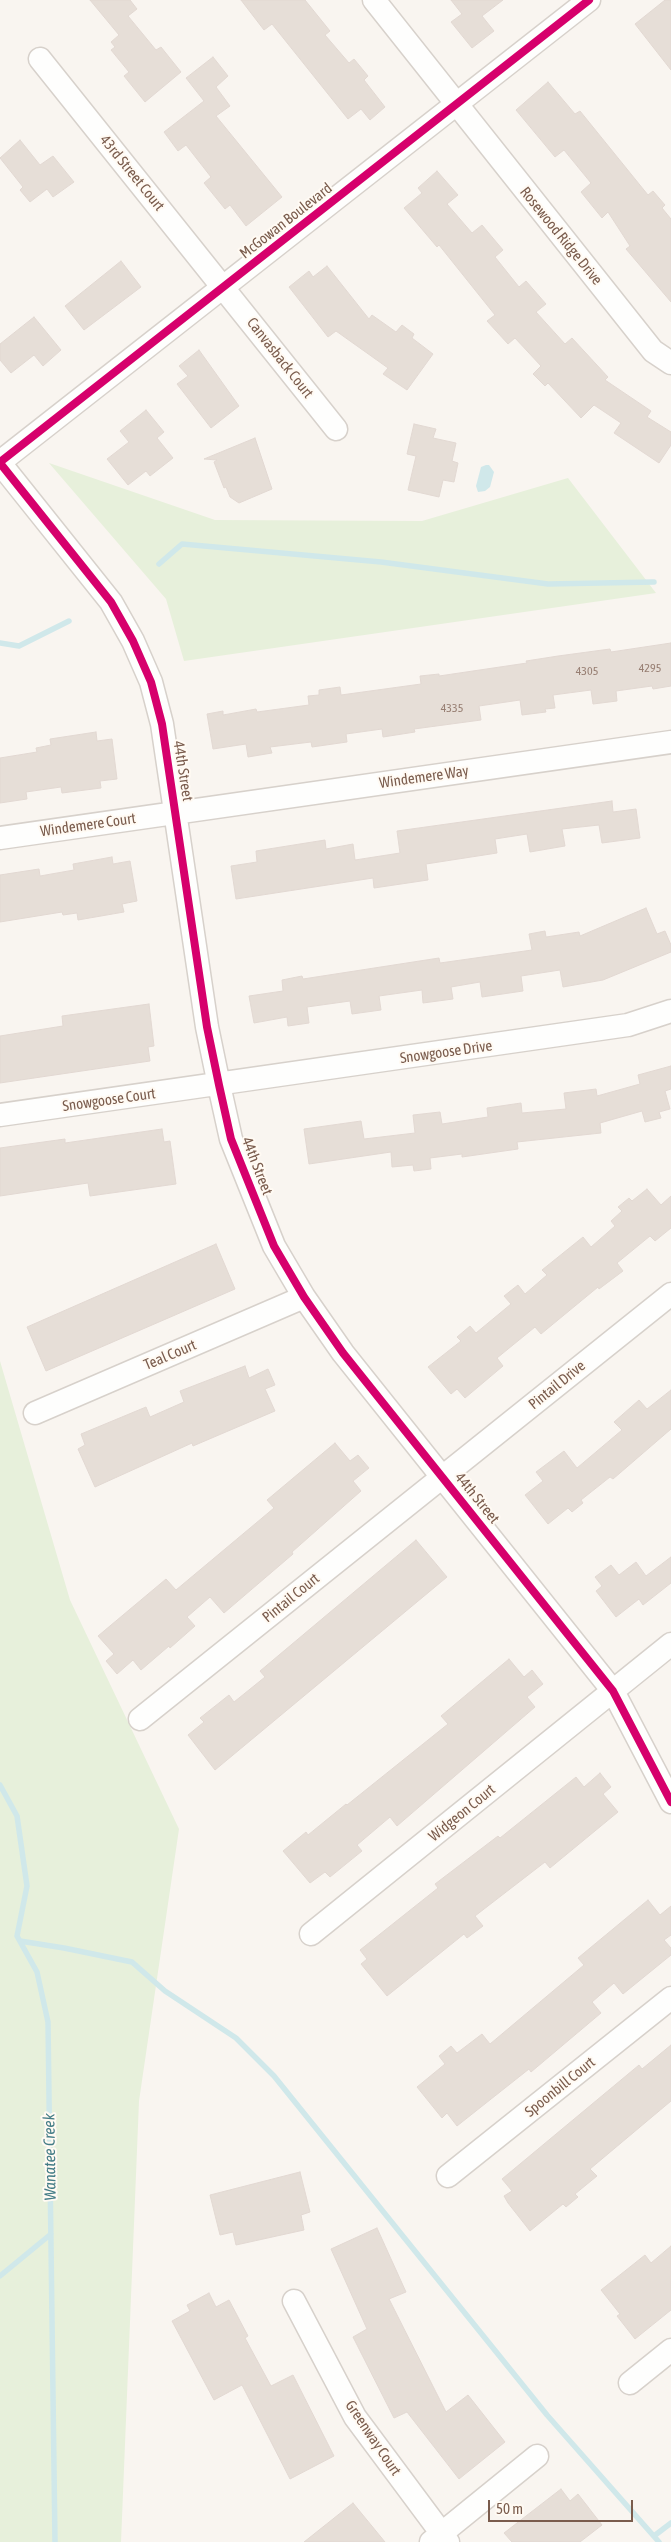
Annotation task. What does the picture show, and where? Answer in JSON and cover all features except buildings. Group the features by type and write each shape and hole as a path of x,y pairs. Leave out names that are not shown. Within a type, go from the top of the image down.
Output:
{"street":[{"name":"Rosewood Ridge Drive","path":"374,0 653,351 671,363"},
{"name":"McGowan Boulevard","path":"0,462 589,0"},
{"name":"43rd Street Court","path":"40,59 224,287"},
{"name":"Canvasback Court","path":"224,287 336,429"},
{"name":"44th Street","path":"0,462 111,602 133,641 150,682 162,724 207,1027 219,1085 231,1138 274,1246 304,1297 343,1353 613,1691 671,1802"},
{"name":"Windemere Way","path":"176,813 671,742"},
{"name":"Windemere Court","path":"0,838 176,813"},
{"name":"Snowgoose Drive","path":"219,1085 628,1025 671,1011"},
{"name":"Snowgoose Court","path":"0,1115 219,1085"},
{"name":"Pintail Drive","path":"442,1477 671,1294"},
{"name":"Teal Court","path":"35,1413 304,1297"},
{"name":"Pintail Court","path":"140,1719 442,1477"},
{"name":"Widgeon Court","path":"311,1934 671,1644"},
{"name":"Spoonbill Court","path":"448,2176 671,1998"},
{"name":"Greenway Court","path":"294,2300 355,2417 440,2539"},
{"path":"630,2383 671,2350"},
{"path":"440,2539 537,2456"}],"green space":[{"path":"49,463 215,520 422,521 568,478 656,593 184,661 166,599"},
{"path":"0,1361 70,1600 179,1829 139,2101 121,2542 0,2542"}],"water":[{"path":"489,465 494,472 490,487 485,491 478,492 476,486 481,467"}],"waterway":[{"path":"159,564 182,544 381,562 548,584 654,582"},
{"path":"0,643 19,646 69,621"},
{"name":"Wanatee Creek","path":"0,1785 17,1816 27,1886 17,1936 37,1972 48,2022 55,2542"},
{"path":"20,1941 132,1962 165,1991 236,2038 274,2076 547,2415 659,2542"},
{"path":"0,2276 51,2234"},
{"path":"654,2536 671,2523"}],"cycle path":[{"path":"0,462 589,0"},
{"path":"0,463 111,602 133,641 151,682 162,724 207,1027 219,1085 231,1139 274,1246 304,1297 343,1353 613,1691 671,1802"}]}
